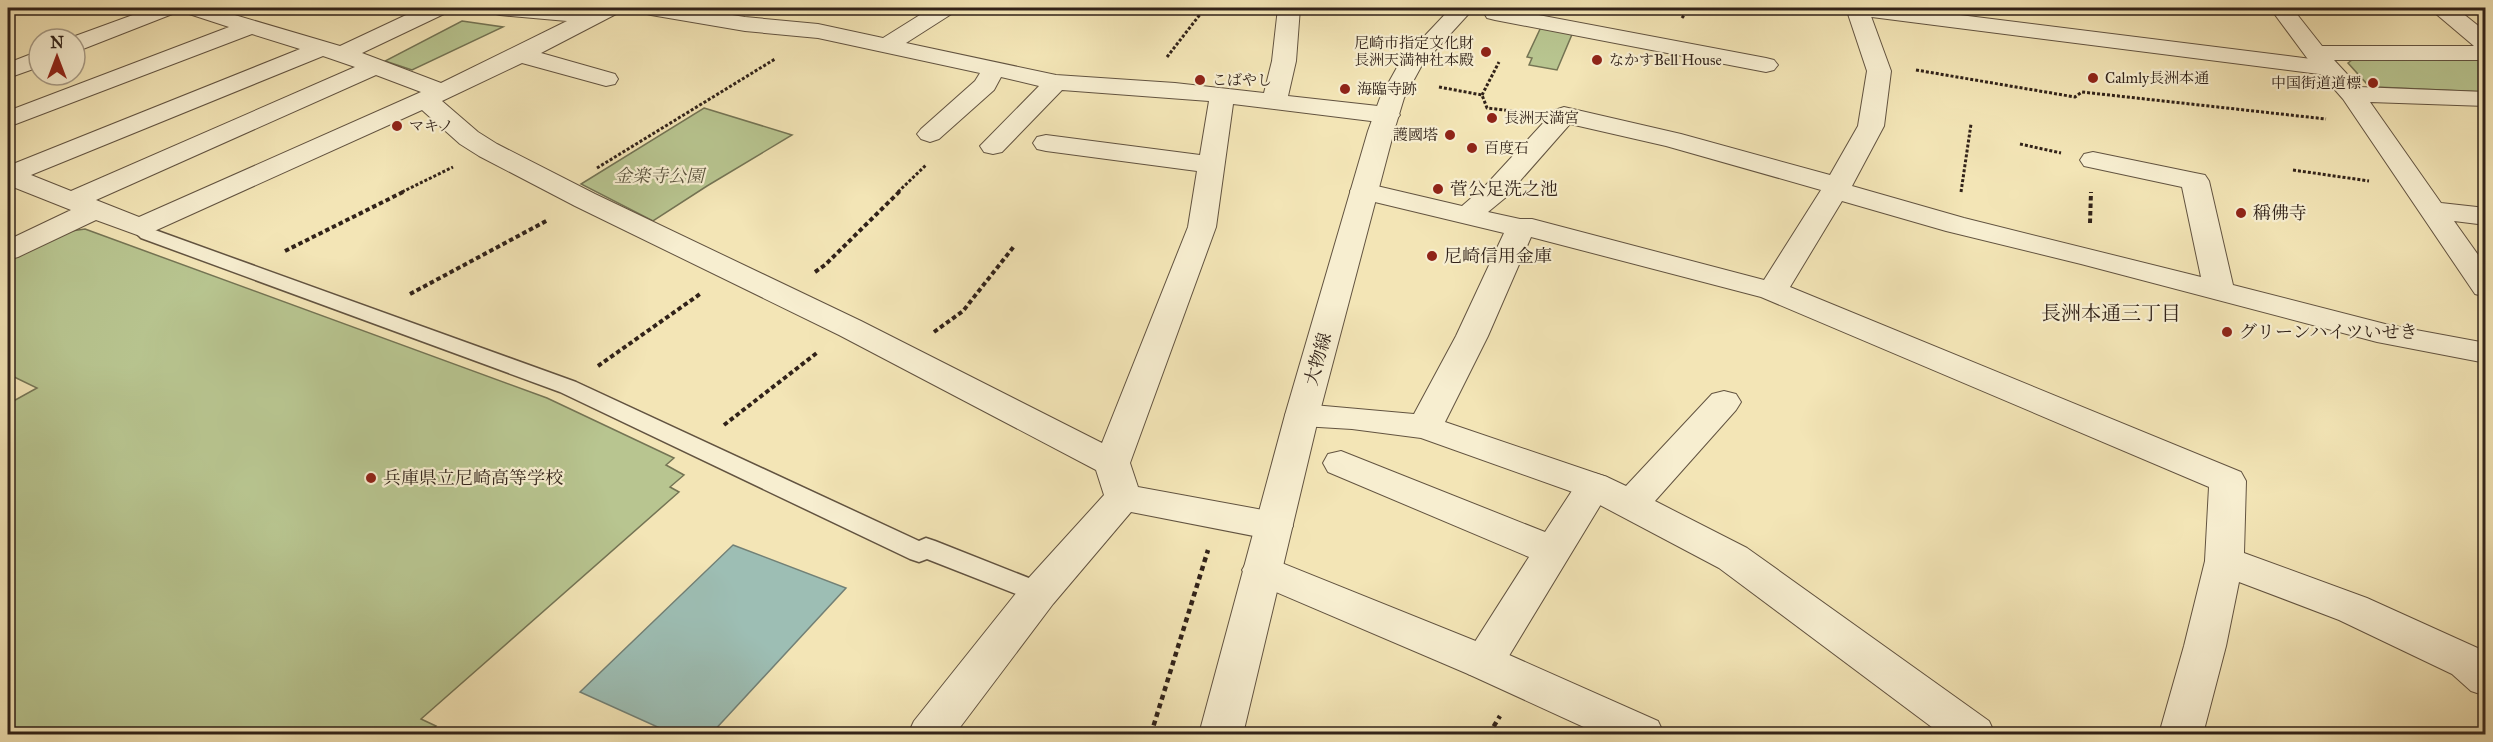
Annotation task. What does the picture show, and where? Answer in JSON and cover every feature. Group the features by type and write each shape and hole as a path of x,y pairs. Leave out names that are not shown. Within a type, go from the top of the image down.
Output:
{"street":[{"path":"87,40 171,8"},
{"path":"189,8 332,51 375,67 433,96 469,138 488,150 902,355 1117,480 1274,526"},
{"path":"8,176 438,8"},
{"path":"500,8 600,12"},
{"path":"651,8 745,24 818,31 1056,82 1144,90 1174,90 1387,115"},
{"path":"886,46 945,8"},
{"path":"1275,103 1284,61 1289,8"},
{"name":"大物線","path":"1221,735 1302,415 1392,98 1412,62 1463,8"},
{"path":"1772,291 1836,188 1870,126 1879,71 1857,8 2321,60 2486,52"},
{"path":"2281,8 2321,60 2352,93 2486,288"},
{"path":"2443,8 2486,44"},
{"path":"8,176 140,227 433,96 520,55 600,12"},
{"path":"1495,13 1766,65"},
{"path":"8,120 251,27"},
{"path":"520,55 606,79"},
{"path":"8,70 27,63"},
{"path":"8,250 82,205 375,67"},
{"path":"930,134 985,85 994,68"},
{"path":"993,146 1056,82"},
{"path":"2352,93 2486,99"},
{"path":"930,735 1039,593 1117,480 1202,227 1222,96"},
{"path":"1468,215 1495,192 1564,115 1672,140 1956,225 2089,257 2388,335 2486,353"},
{"path":"1046,143 1211,165"},
{"path":"2166,147 2170,175"},
{"path":"2093,160 2195,181 2219,292"},
{"path":"1364,191 1520,228 1532,228 1772,291 2228,481 2224,561 2205,646 2181,735"},
{"path":"2424,199 2486,217"},
{"path":"1425,427 1472,336 1520,228"},
{"path":"2453,242 2486,246"},
{"path":"1630,505 1724,402"},
{"path":"1302,415 1352,417 1425,427 1594,486 1733,558 1973,735"},
{"path":"1341,463 1553,551"},
{"path":"1483,662 1594,486"},
{"path":"2224,561 2353,609 2468,662 2486,679"},
{"path":"1263,570 1483,662 1642,735"}],"lane":[{"path":"140,227 148,234 245,271 568,387 919,552 926,548 1039,593"}],"path":[{"path":"1144,90 1146,83 1206,8"},
{"path":"369,316 574,194 705,103 818,31"},
{"path":"1498,62 1482,95 1487,108 1552,116 1564,115"},
{"path":"1877,64 2075,97 2082,92 2372,123"},
{"path":"1438,87 1482,95"},
{"path":"1956,225 1971,124"},
{"path":"2020,144 2093,160 2089,257"},
{"path":"245,271 488,150"},
{"path":"783,296 825,265 927,164"},
{"path":"2293,170 2424,199"},
{"path":"902,355 963,311 1015,245"},
{"path":"568,387 732,272"},
{"path":"696,447 850,328"},
{"path":"1151,735 1209,546"}],"green space":[{"path":"462,21 503,27 412,70 385,61"},
{"path":"1541,27 1573,32 1557,70 1529,65 1532,58 1527,57"},
{"path":"2485,57 2485,92 2376,87 2367,84 2348,63 2352,60"},
{"name":"金楽寺公園","path":"704,108 792,135 653,221 581,184"},
{"name":"兵庫県立尼崎高等学校","path":"85,229 547,398 674,458 666,465 684,475 670,487 679,492 421,719 436,726 427,734 8,734 8,404 37,388 8,374 8,261 71,231"}],"water":[{"path":"733,545 846,588 711,734 673,734 580,692"}],"place":[{"name":"尼崎市指定文化財 長洲天満神社本殿","path":"1486,52"},
{"name":"なかすBell House","path":"1597,60"},
{"name":"Calmly長洲本通","path":"2093,78"},
{"name":"こばやし","path":"1200,80"},
{"name":"中国街道道標","path":"2373,83"},
{"name":"海臨寺跡","path":"1345,89"},
{"name":"長洲天満宮","path":"1492,118"},
{"name":"マキノ","path":"397,126"},
{"name":"護國塔","path":"1450,135"},
{"name":"百度石","path":"1472,148"},
{"name":"菅公足洗之池","path":"1438,189"},
{"name":"稱佛寺","path":"2241,213"},
{"name":"尼崎信用金庫","path":"1432,256"},
{"name":"グリーンハイツいせき","path":"2227,332"},
{"name":"兵庫県立尼崎高等学校","path":"371,478"}],"district":[{"name":"長洲本通三丁目","path":"2111,313"}]}
